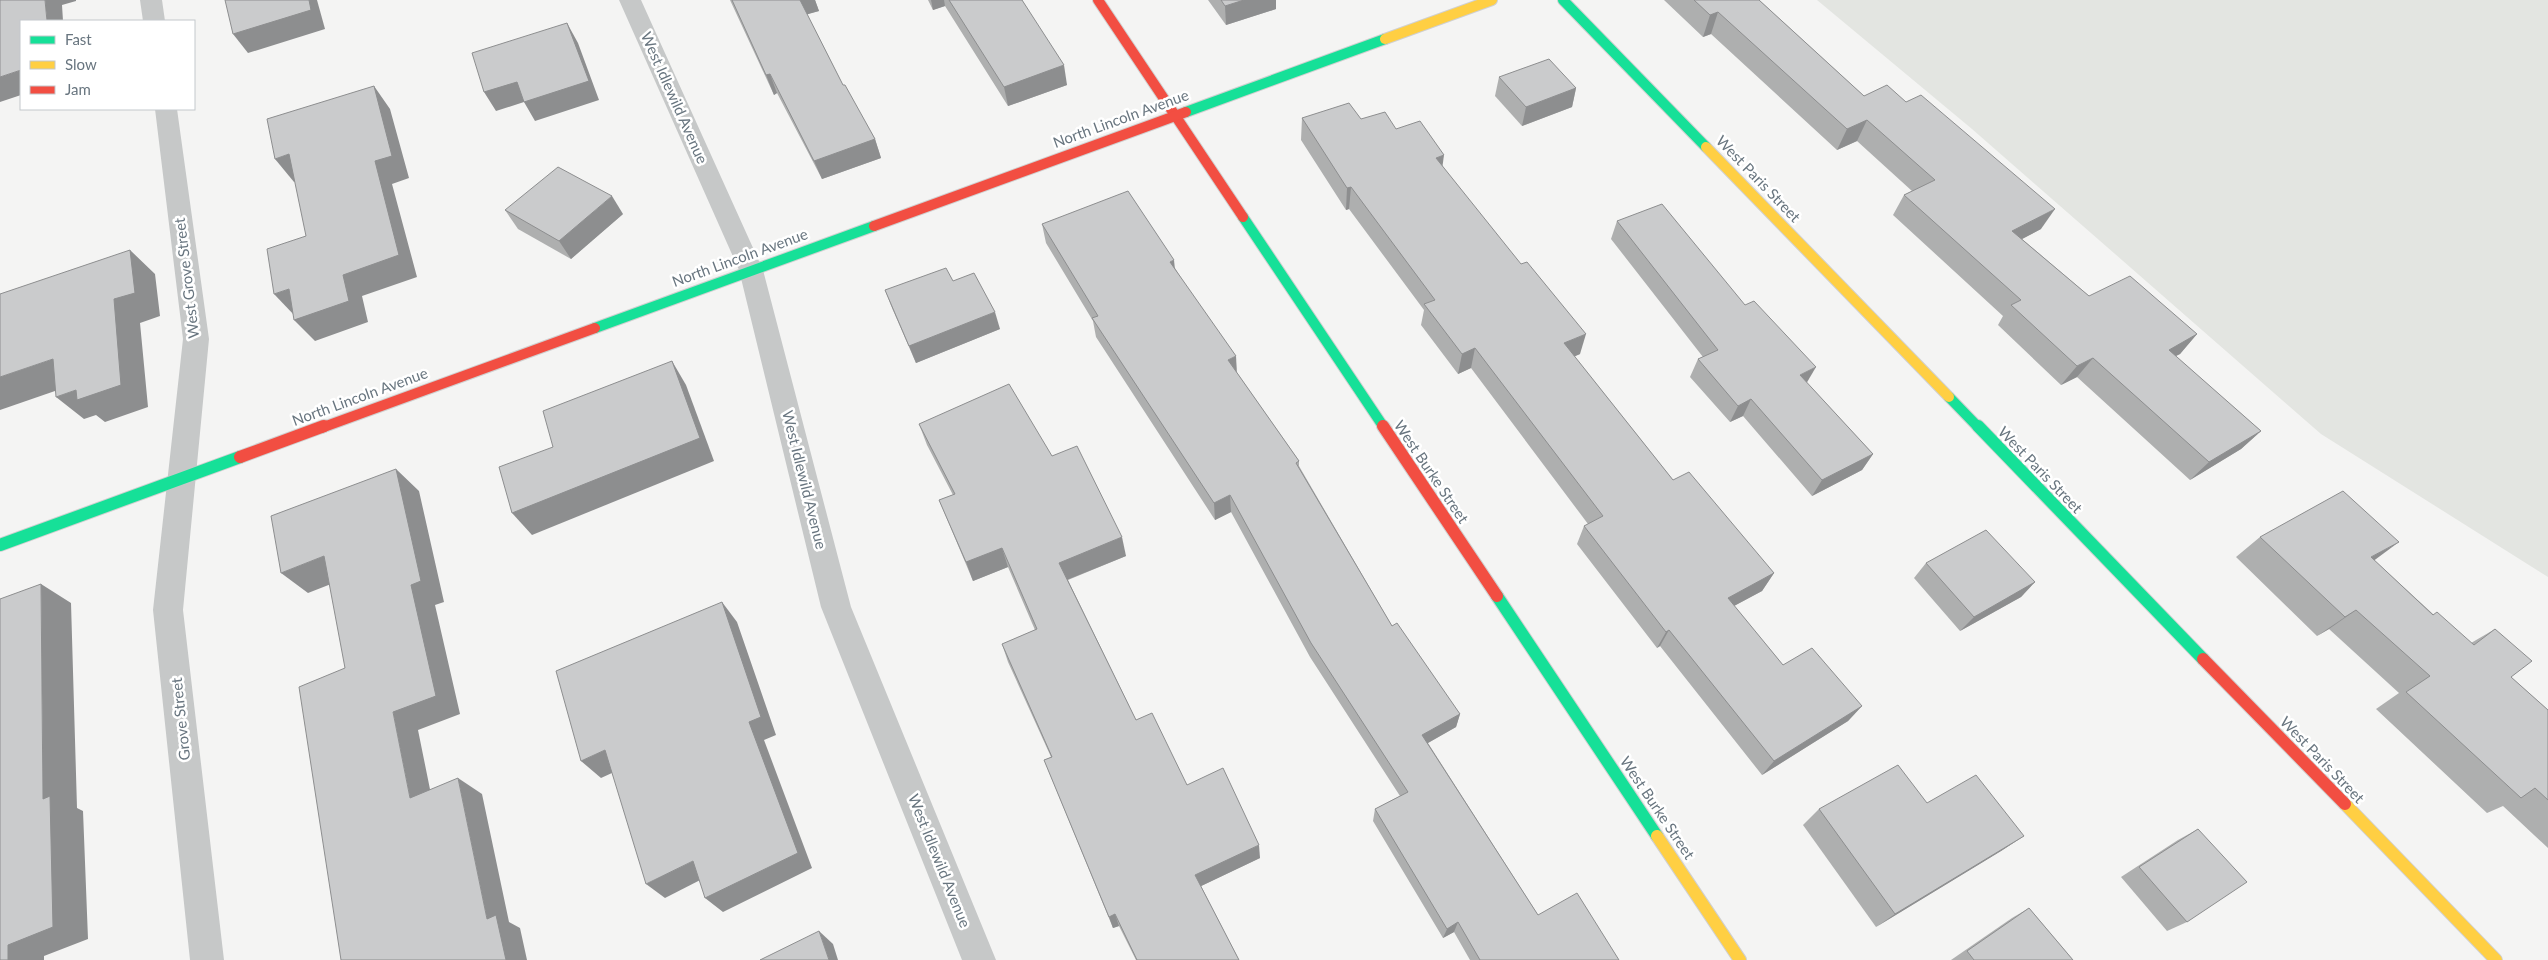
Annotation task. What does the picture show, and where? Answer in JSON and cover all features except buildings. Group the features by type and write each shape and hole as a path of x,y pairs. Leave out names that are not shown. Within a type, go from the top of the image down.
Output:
{"street":[{"path":"151,0 154,20"},
{"name":"West Idlewild Avenue","path":"630,0 751,270 836,607 979,960"},
{"name":"West Burke Street","path":"1098,0 1740,960"},
{"name":"North Lincoln Avenue","path":"0,545 1492,0"},
{"name":"West Paris Street","path":"1563,0 2496,960"},
{"name":"West Grove Street","path":"166,110 196,338 183,478"},
{"name":"Grove Street","path":"183,478 168,610 207,960"}],"shaded area":[{"path":"1817,0 2548,0 2548,577 2321,434 1972,129"}],"traffic: fast":[{"path":"1563,0 1706,147"},
{"path":"1186,112 1385,39"},
{"path":"1243,217 1383,426"},
{"path":"595,328 874,226"},
{"path":"1949,397 2203,659"},
{"path":"0,545 240,457"},
{"path":"1497,596 1657,836"}],"traffic: slow":[{"path":"1385,39 1492,0"},
{"path":"1706,147 1949,397"},
{"path":"2345,804 2496,960"},
{"path":"1657,836 1740,960"}],"traffic: jam":[{"path":"1098,0 1243,217"},
{"path":"874,226 1186,112"},
{"path":"240,457 595,328"},
{"path":"1383,426 1497,596"},
{"path":"2203,659 2345,804"}]}
